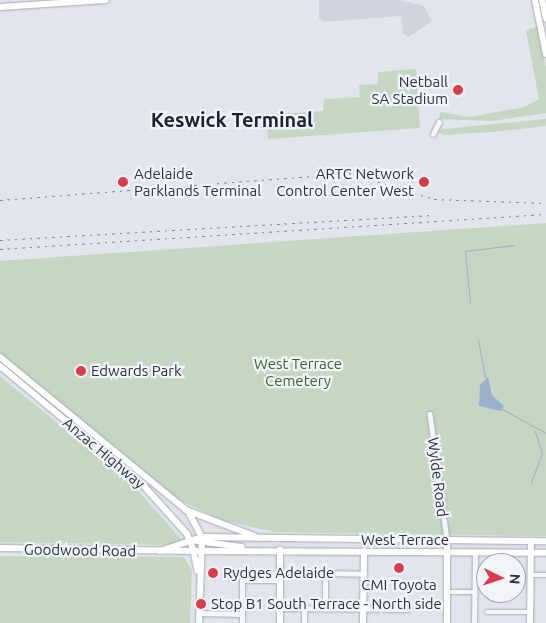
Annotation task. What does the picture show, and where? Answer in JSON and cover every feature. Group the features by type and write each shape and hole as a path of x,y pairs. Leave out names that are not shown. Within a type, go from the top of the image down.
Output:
{"main road":[{"path":"0,7 106,0"},
{"path":"534,0 546,54"},
{"path":"542,0 546,19"},
{"name":"Anzac Highway","path":"0,357 186,510"},
{"name":"Anzac Highway","path":"0,366 143,485 191,540 198,551"},
{"path":"186,510 202,540 196,563 199,578"},
{"name":"West Terrace","path":"186,510 219,526 264,538"},
{"name":"West Terrace","path":"191,540 264,538 546,541"},
{"name":"Goodwood Road","path":"160,551 191,540"},
{"name":"West Terrace","path":"202,540 280,550"},
{"path":"363,623 364,540"},
{"path":"446,623 447,540"},
{"path":"530,623 531,541"},
{"name":"Goodwood Road","path":"0,548 198,551"},
{"path":"280,550 280,623"},
{"path":"183,551 196,563"},
{"path":"198,551 199,623"},
{"name":"West Terrace","path":"198,551 546,552"}],"street":[{"path":"433,134 439,122"},
{"name":"Wylde Road","path":"430,414 447,540"},
{"path":"474,623 475,552"},
{"path":"325,608 325,573 364,574"},
{"path":"530,575 546,575"},
{"path":"242,623 242,581 280,581"},
{"path":"447,592 475,592"},
{"path":"280,608 407,609"},
{"path":"304,608 304,623"},
{"path":"487,612 530,612"},
{"path":"199,613 242,614"}],"shaded area":[{"path":"319,0 399,0 424,6 432,21 409,37 403,34 401,16 323,22 319,18"}],"green space":[{"path":"537,26 546,67 546,113 492,121 439,119 440,112 470,117 524,107 539,99 526,31"},
{"path":"416,69 420,128 268,139 266,115 323,111 324,99 360,97 359,85 378,84 378,72"},
{"path":"546,119 546,126 491,132 444,135 435,130"},
{"name":"West Terrace Cemetery","path":"546,223 546,536 275,532 224,521 177,499 0,354 0,261"},
{"path":"0,376 133,485 182,540 168,545 0,542"},
{"path":"0,556 184,557 192,571 190,623 0,623"}],"water":[{"path":"488,377 492,395 504,406 501,411 479,406 480,385"}],"waterway":[{"path":"470,304 465,251 514,245"},
{"path":"478,340 485,377"},
{"path":"502,409 546,433"},
{"path":"531,482 542,453 535,431"}],"railway":[{"path":"0,200 349,173 434,199 546,203"},
{"path":"0,249 546,214"},
{"path":"0,240 432,215"}],"place":[{"name":"Netball SA Stadium","path":"458,90"},
{"name":"Adelaide Parklands Terminal","path":"123,182"},
{"name":"ARTC Network Control Center West","path":"424,182"},
{"name":"Edwards Park","path":"81,371"},
{"name":"CMI Toyota","path":"399,568"},
{"name":"Rydges Adelaide","path":"213,573"},
{"name":"Stop B1 South Terrace - North side","path":"201,604"}],"district":[{"name":"Keswick Terminal","path":"232,119"}]}
